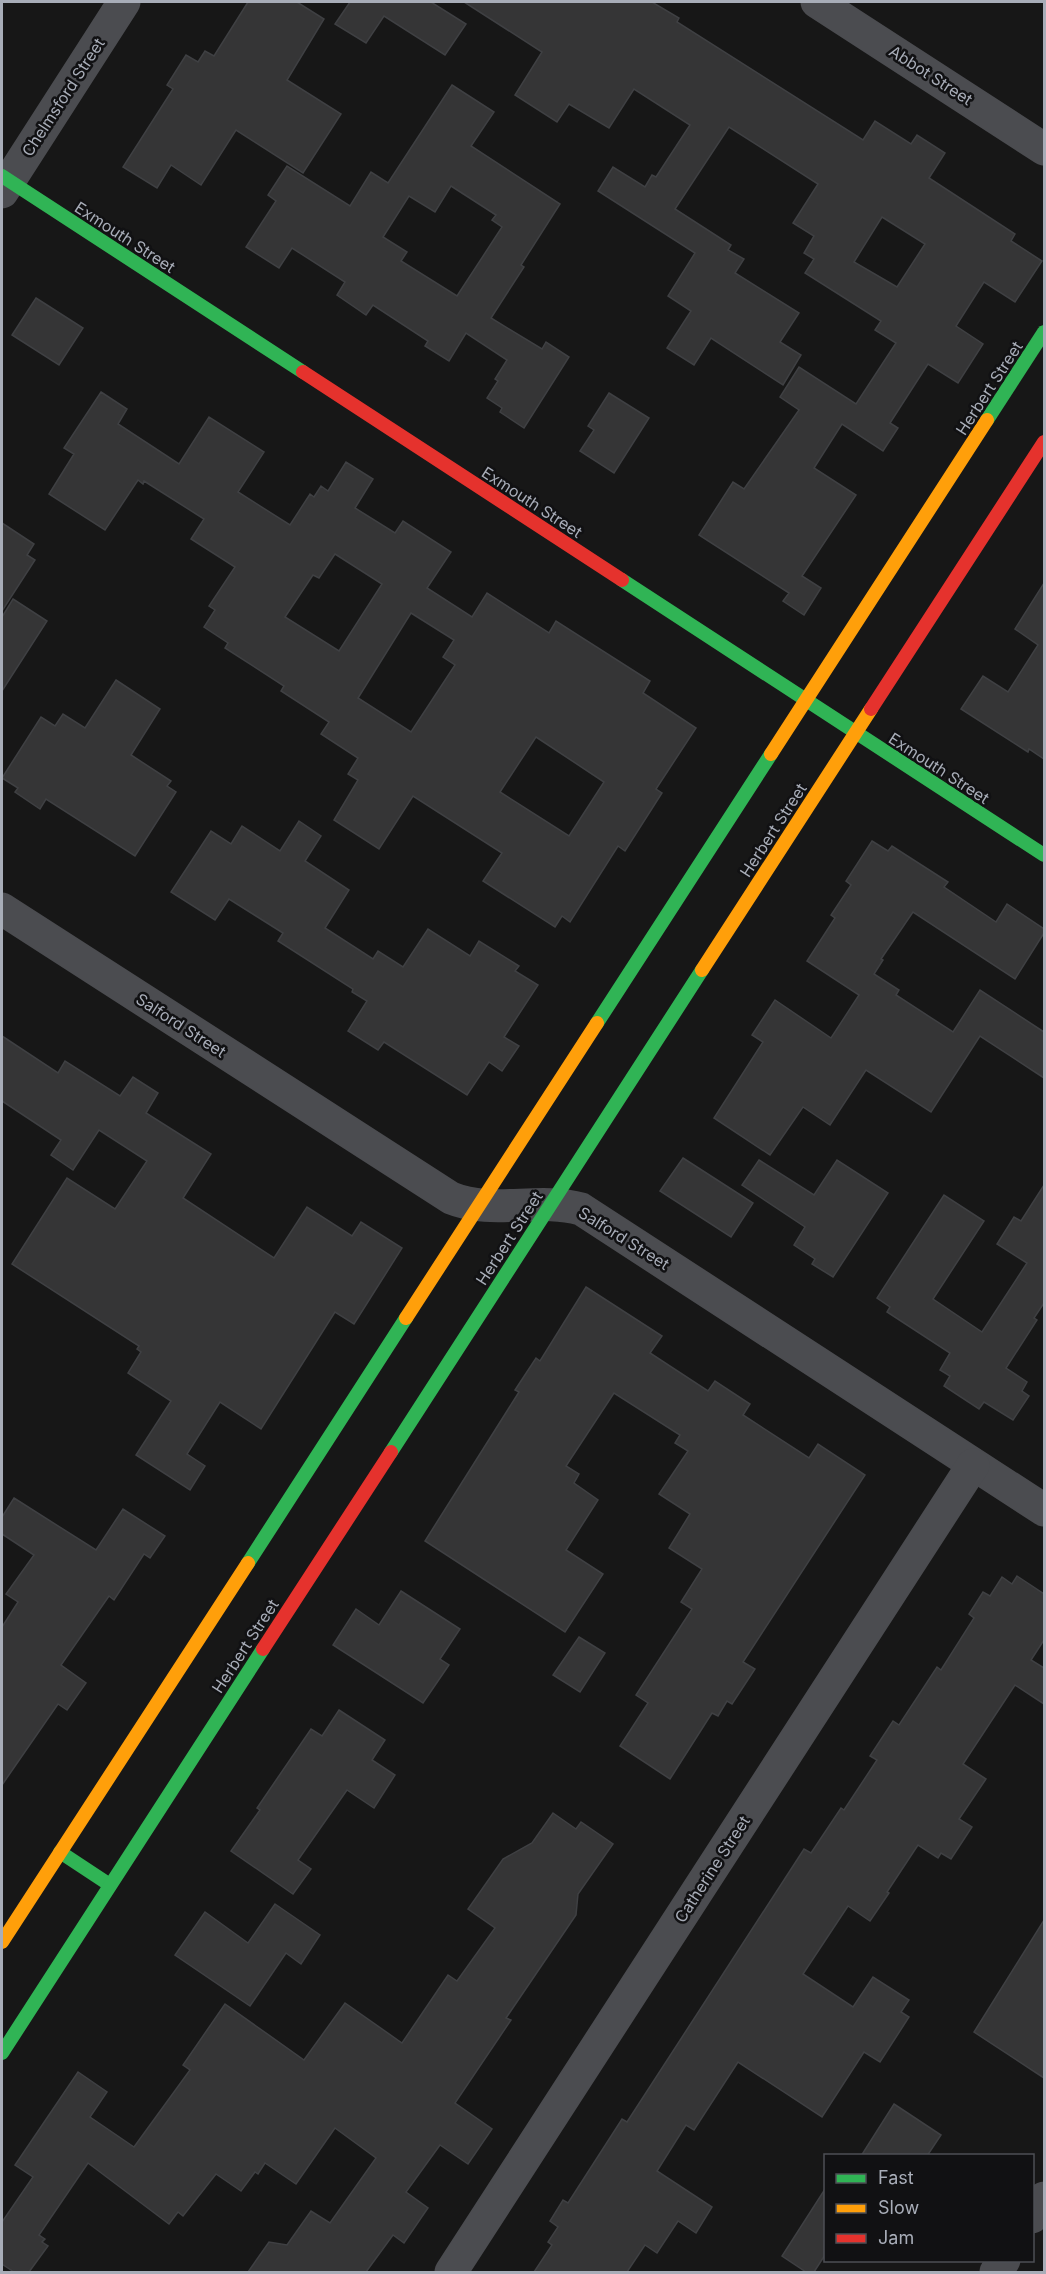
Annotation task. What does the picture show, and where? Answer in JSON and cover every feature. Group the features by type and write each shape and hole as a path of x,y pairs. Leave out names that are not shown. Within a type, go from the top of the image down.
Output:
{"street":[{"name":"Chelmsford Street","path":"4,183 124,2"},
{"name":"Abbot Street","path":"817,2 1044,149"},
{"name":"Exmouth Street","path":"4,183 1044,855"},
{"name":"Herbert Street","path":"2,1942 1044,332"},
{"name":"Herbert Street","path":"2,2053 1044,442"},
{"name":"Salford Street","path":"2,909 451,1198 464,1204 480,1206 551,1204 581,1209 1044,1510"},
{"name":"Catherine Street","path":"451,2272 974,1465"},
{"path":"60,1852 110,1884"},
{"path":"1034,2214 1044,2198"}],"building":[{"path":"248,2 297,2 324,19 287,80 341,114 303,173 236,130 201,185 171,165 157,188 123,167 173,89 167,85 186,55 198,62 205,51 214,56"},
{"path":"350,2 431,2 466,24 445,55 384,16 366,43 335,24"},
{"path":"464,2 652,2 679,18 677,22 863,140 875,121 911,144 917,135 945,153 929,178 1015,234 1011,241 1042,261 1015,302 984,282 956,326 983,344 958,383 928,364 890,423 898,428 883,451 842,424 814,468 856,495 802,576 821,588 804,615 783,601 789,593 699,535 733,482 744,489 799,410 780,397 799,367 856,404 896,343 875,330 881,321 805,273 814,259 804,253 814,236 793,223 818,184 729,127 675,209 731,245 728,250 744,259 735,273 799,313 780,342 801,355 783,385 711,338 694,365 667,348 691,311 668,296 695,253 598,191 613,167 645,187 652,175 656,177 690,125 634,89 609,128 569,104 557,122 515,95 542,52","holes":["882,217 925,244 897,287 854,262"]},
{"path":"452,85 494,112 471,146 560,204 521,265 524,267 491,318 542,349 546,342 569,357 524,428 500,412 502,408 487,398 498,381 495,379 507,360 466,333 449,361 425,346 428,341 373,305 366,315 337,295 345,282 292,248 279,268 246,247 276,201 268,195 287,166 350,206 371,172 388,183","holes":["451,186 496,215 492,220 502,227 457,296 401,261 407,252 383,237 409,196 435,212"]},
{"path":"36,298 83,328 59,365 12,335"},
{"path":"101,392 127,409 118,424 179,464 209,417 264,452 238,492 290,525 310,494 314,497 321,486 328,491 346,462 373,479 355,508 395,533 403,521 451,552 427,588 472,617 487,593 549,633 556,621 650,681 643,693 696,728 656,789 662,793 625,851 618,846 570,922 562,916 555,927 483,881 502,853 413,796 379,849 334,820 358,780 348,774 358,758 321,734 329,722 281,691 284,686 225,648 228,643 204,627 215,610 209,606 235,567 191,539 204,519 144,481 143,484 138,480 105,530 49,494 74,454 64,448","holes":["335,554 382,584 339,651 285,617 313,575 319,578","411,613 454,640 443,657 455,665 411,732 358,698","536,737 604,782 569,836 500,792"]},
{"path":"609,393 649,418 614,473 580,451 594,430 588,426"},
{"path":"2,523 34,544 27,555 35,560 2,611"},
{"path":"1044,583 1044,759 1029,749 1028,752 961,709 983,676 1008,692 1038,645 1015,629"},
{"path":"13,599 47,621 2,691 2,617"},
{"path":"116,680 160,709 131,755 171,781 167,786 176,792 135,856 46,799 40,809 15,792 18,788 2,778 41,717 55,726 63,714 85,728"},
{"path":"299,821 321,836 305,861 349,890 325,928 373,959 378,951 403,967 428,929 470,956 479,941 519,966 515,971 538,985 504,1037 519,1046 502,1071 489,1062 467,1095 384,1042 378,1050 348,1031 367,1001 352,992 353,989 278,941 283,933 229,899 215,920 171,892 211,831 231,844 242,826 280,851"},
{"path":"872,841 888,851 892,846 948,882 944,887 996,922 1007,904 1044,929 1044,933 1015,979 913,912 881,959 883,960 874,974 899,990 896,995 953,1032 980,990 1044,1032 1044,1078 980,1036 931,1112 866,1070 830,1125 803,1107 770,1155 714,1118 763,1042 752,1035 775,1000 831,1038 859,995 807,961 835,918 831,915 851,885 846,881"},
{"path":"2,1036 58,1073 65,1061 120,1096 133,1077 158,1093 146,1113 211,1154 183,1198 274,1258 307,1207 352,1236 361,1222 402,1248 354,1324 335,1312 261,1429 220,1402 187,1454 205,1466 190,1490 136,1455 171,1401 128,1373 141,1352 137,1349 139,1346 12,1264 67,1178 115,1209 147,1161 99,1130 73,1170 51,1155 61,1140 2,1101"},
{"path":"683,1158 753,1203 731,1237 660,1191"},
{"path":"759,1160 814,1195 837,1160 888,1193 833,1277 812,1264 815,1259 794,1245 805,1227 742,1185"},
{"path":"1044,1185 1044,1303 1034,1318 1037,1320 1006,1368 1027,1382 1022,1391 1029,1396 1013,1420 984,1402 979,1409 944,1386 950,1376 940,1370 950,1353 887,1312 890,1307 877,1298 944,1195 984,1221 933,1299 982,1332 1027,1263 997,1244 1014,1217 1021,1221"},
{"path":"586,1287 662,1336 650,1353 708,1391 715,1381 750,1404 743,1415 809,1458 818,1444 865,1475 743,1662 755,1669 732,1704 727,1701 718,1716 712,1713 670,1779 620,1746 648,1703 636,1695 692,1609 681,1602 702,1569 669,1548 690,1514 659,1494 688,1451 675,1443 680,1435 614,1393 566,1466 579,1474 574,1483 598,1500 566,1550 603,1574 565,1632 425,1541 519,1392 515,1390 536,1358 540,1361"},
{"path":"14,1498 96,1550 123,1509 165,1536 150,1558 144,1554 114,1600 109,1596 61,1665 86,1683 67,1710 58,1704 2,1785 2,1627 18,1602 6,1594 34,1555 2,1534 2,1517"},
{"path":"1017,1576 1044,1594 1044,1640 1031,1660 1044,1668 1044,1704 1015,1685 963,1764 986,1779 959,1819 972,1827 951,1859 941,1853 938,1858 918,1845 870,1921 848,1906 803,1974 853,2007 873,1977 909,2000 901,2012 909,2017 880,2062 864,2052 822,2117 738,2062 694,2130 686,2125 657,2171 712,2207 696,2233 678,2221 657,2253 645,2245 627,2272 534,2272 552,2245 548,2242 558,2227 550,2221 563,2200 568,2203 622,2119 627,2122 804,1849 811,1853 841,1808 844,1810 877,1760 870,1756 893,1721 899,1725 937,1667 941,1670 974,1618 969,1614 983,1592 990,1596 1002,1577 1012,1584"},
{"path":"401,1591 460,1629 440,1659 449,1665 423,1703 333,1645 356,1609 379,1625"},
{"path":"579,1637 605,1653 580,1692 553,1675"},
{"path":"339,1710 385,1740 372,1760 395,1775 374,1808 347,1790 298,1860 311,1869 293,1894 231,1851 260,1810 257,1808 311,1729 322,1736"},
{"path":"553,1813 576,1829 581,1822 613,1844 578,1894 576,1915 506,2018 511,2020 455,2103 492,2129 468,2164 440,2145 406,2192 428,2208 404,2243 393,2235 366,2272 248,2272 269,2242 287,2245 311,2211 330,2223 376,2158 335,2128 296,2184 265,2163 258,2174 255,2172 241,2191 216,2174 183,2216 178,2212 169,2224 88,2163 39,2235 45,2239 42,2242 48,2246 29,2272 14,2272 2,2264 2,2222 33,2177 15,2165 78,2072 107,2092 90,2117 134,2147 190,2070 183,2065 225,2004 304,2060 345,2003 402,2043 448,1975 457,1981 495,1928 468,1909 503,1859 532,1843"},
{"path":"275,1904 320,1935 301,1964 286,1953 250,2006 175,1955 205,1912 248,1943"},
{"path":"1044,1920 1044,2078 974,2032"},
{"path":"894,2104 941,2135 928,2154 862,2154"},
{"path":"824,2191 824,2257 814,2272 806,2272 782,2256"}],"traffic: fast":[{"path":"2,176 303,372"},
{"path":"987,420 1044,332"},
{"path":"622,580 1044,855"},
{"path":"597,1023 771,754"},
{"path":"391,1452 702,970"},
{"path":"248,1563 406,1318"},
{"path":"2,2053 263,1649"},
{"path":"60,1852 110,1885"}],"traffic: slow":[{"path":"771,754 987,420"},
{"path":"702,970 871,709"},
{"path":"406,1318 597,1023"},
{"path":"2,1942 248,1563"}],"traffic: jam":[{"path":"303,372 622,580"},
{"path":"871,709 1044,442"},
{"path":"263,1649 391,1452"}]}
